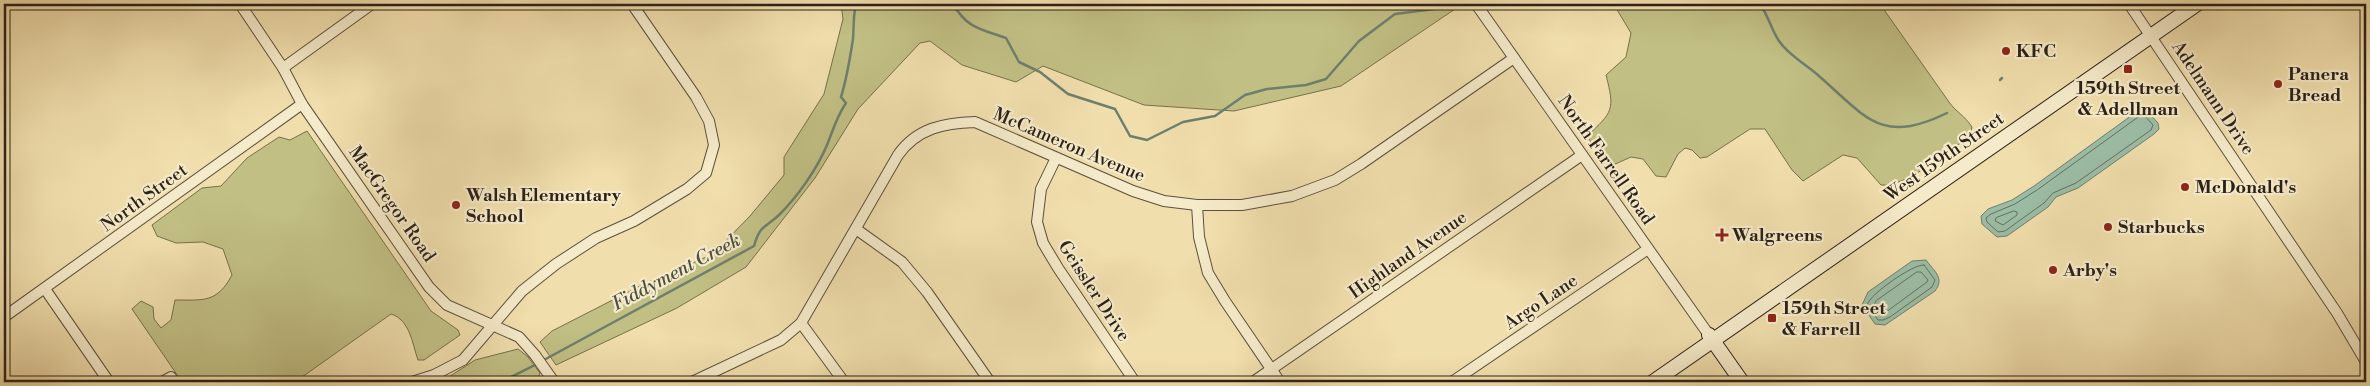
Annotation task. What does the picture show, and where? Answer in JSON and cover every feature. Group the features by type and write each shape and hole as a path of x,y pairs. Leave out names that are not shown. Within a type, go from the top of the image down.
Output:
{"main road":[{"name":"West 159th Street","path":"1654,382 1711,338 2197,4"},
{"path":"1711,338 1742,382"}],"street":[{"name":"MacGregor Road","path":"240,4 283,68 302,104 429,287 446,305 519,337 552,378"},
{"path":"283,68 372,4"},
{"path":"412,382 434,375 463,360 522,291 556,264 596,238 634,221 687,189 706,173 714,146 709,121 696,97 632,4"},
{"name":"North Farrell Road","path":"1476,4 1711,338"},
{"name":"Adelmann Drive","path":"2129,4 2337,313 2366,362"},
{"name":"McCameron Avenue","path":"696,382 781,340 801,323 902,150 921,133 938,126 975,122 1133,191 1164,201 1198,205 1242,205 1268,201 1312,190 1336,180 1514,58"},
{"name":"North Street","path":"4,317 302,104"},
{"name":"Highland Avenue","path":"1253,382 1582,155"},
{"name":"Geissler Drive","path":"1056,158 1041,190 1037,222 1043,243 1135,382"},
{"path":"1198,205 1198,237 1208,273 1225,302 1280,382"},
{"path":"856,229 902,262 927,292 990,382"},
{"name":"Argo Lane","path":"1452,382 1648,248"},
{"path":"45,289 109,382"},
{"path":"801,323 844,382"}],"shaded area":[{"path":"841,4 1461,5 1341,86 1234,111 1144,105 1043,66 1016,82 962,65 930,41 920,43 858,109 815,178 746,267 677,308 556,365 540,342 552,331 640,286 713,254 750,216 784,175 784,157 824,94 843,19"},
{"path":"1603,4 1880,4 1949,102 1972,127 1970,136 1914,175 1902,181 1881,185 1857,158 1843,155 1803,181 1792,170 1765,129 1750,129 1707,157 1700,158 1692,150 1685,148 1678,154 1666,177 1656,176 1643,159 1631,157 1613,165 1601,157 1587,136 1610,110 1611,103 1606,75 1626,57 1631,33 1616,8"},
{"path":"307,131 431,311 458,330 460,335 424,360 418,360 406,327 402,321 391,314 295,382 182,382 132,309 141,301 153,307 154,319 161,328 171,320 175,300 209,298 221,291 232,275 223,249 203,242 176,243 157,236 152,225 202,188 221,186 247,158 279,137 290,140"},
{"path":"518,349 528,357 540,373 537,381 441,382 475,360"}],"water":[{"path":"2145,109 2158,123 2159,129 2078,188 2056,197 2048,207 2007,236 1997,237 1982,224 1981,216 1988,209 2012,200 2034,186 2135,113"},
{"path":"1926,260 1939,278 1935,291 1885,325 1875,324 1862,305 1868,292 1912,261"}],"waterway":[{"name":"Fiddyment Creek","path":"542,361 754,246 763,228 786,208 812,173 823,154 846,103 841,97 851,53 856,4"},
{"name":"Fiddyment Creek","path":"953,4 958,12 975,27 1006,38 1019,62 1040,72 1068,94 1115,109 1130,136 1147,140 1183,122 1215,116 1245,95 1267,89 1306,85 1326,79 1359,41 1395,14 1450,7 1454,4"},
{"path":"1760,4 1783,46 1863,115 1876,122 1890,126 1906,127 1947,113"},
{"name":"Fiddyment Creek","path":"501,382 537,364"}],"place":[{"name":"KFC","path":"2006,51"},
{"name":"159th Street & Adellman","path":"2128,69"},
{"name":"Panera Bread","path":"2278,84"},
{"name":"McDonald's","path":"2185,187"},
{"name":"Walsh Elementary School","path":"456,205"},
{"name":"Starbucks","path":"2108,227"},
{"name":"Walgreens","path":"1722,235"},
{"name":"Arby's","path":"2053,270"},
{"name":"159th Street & Farrell","path":"1772,318"}]}
